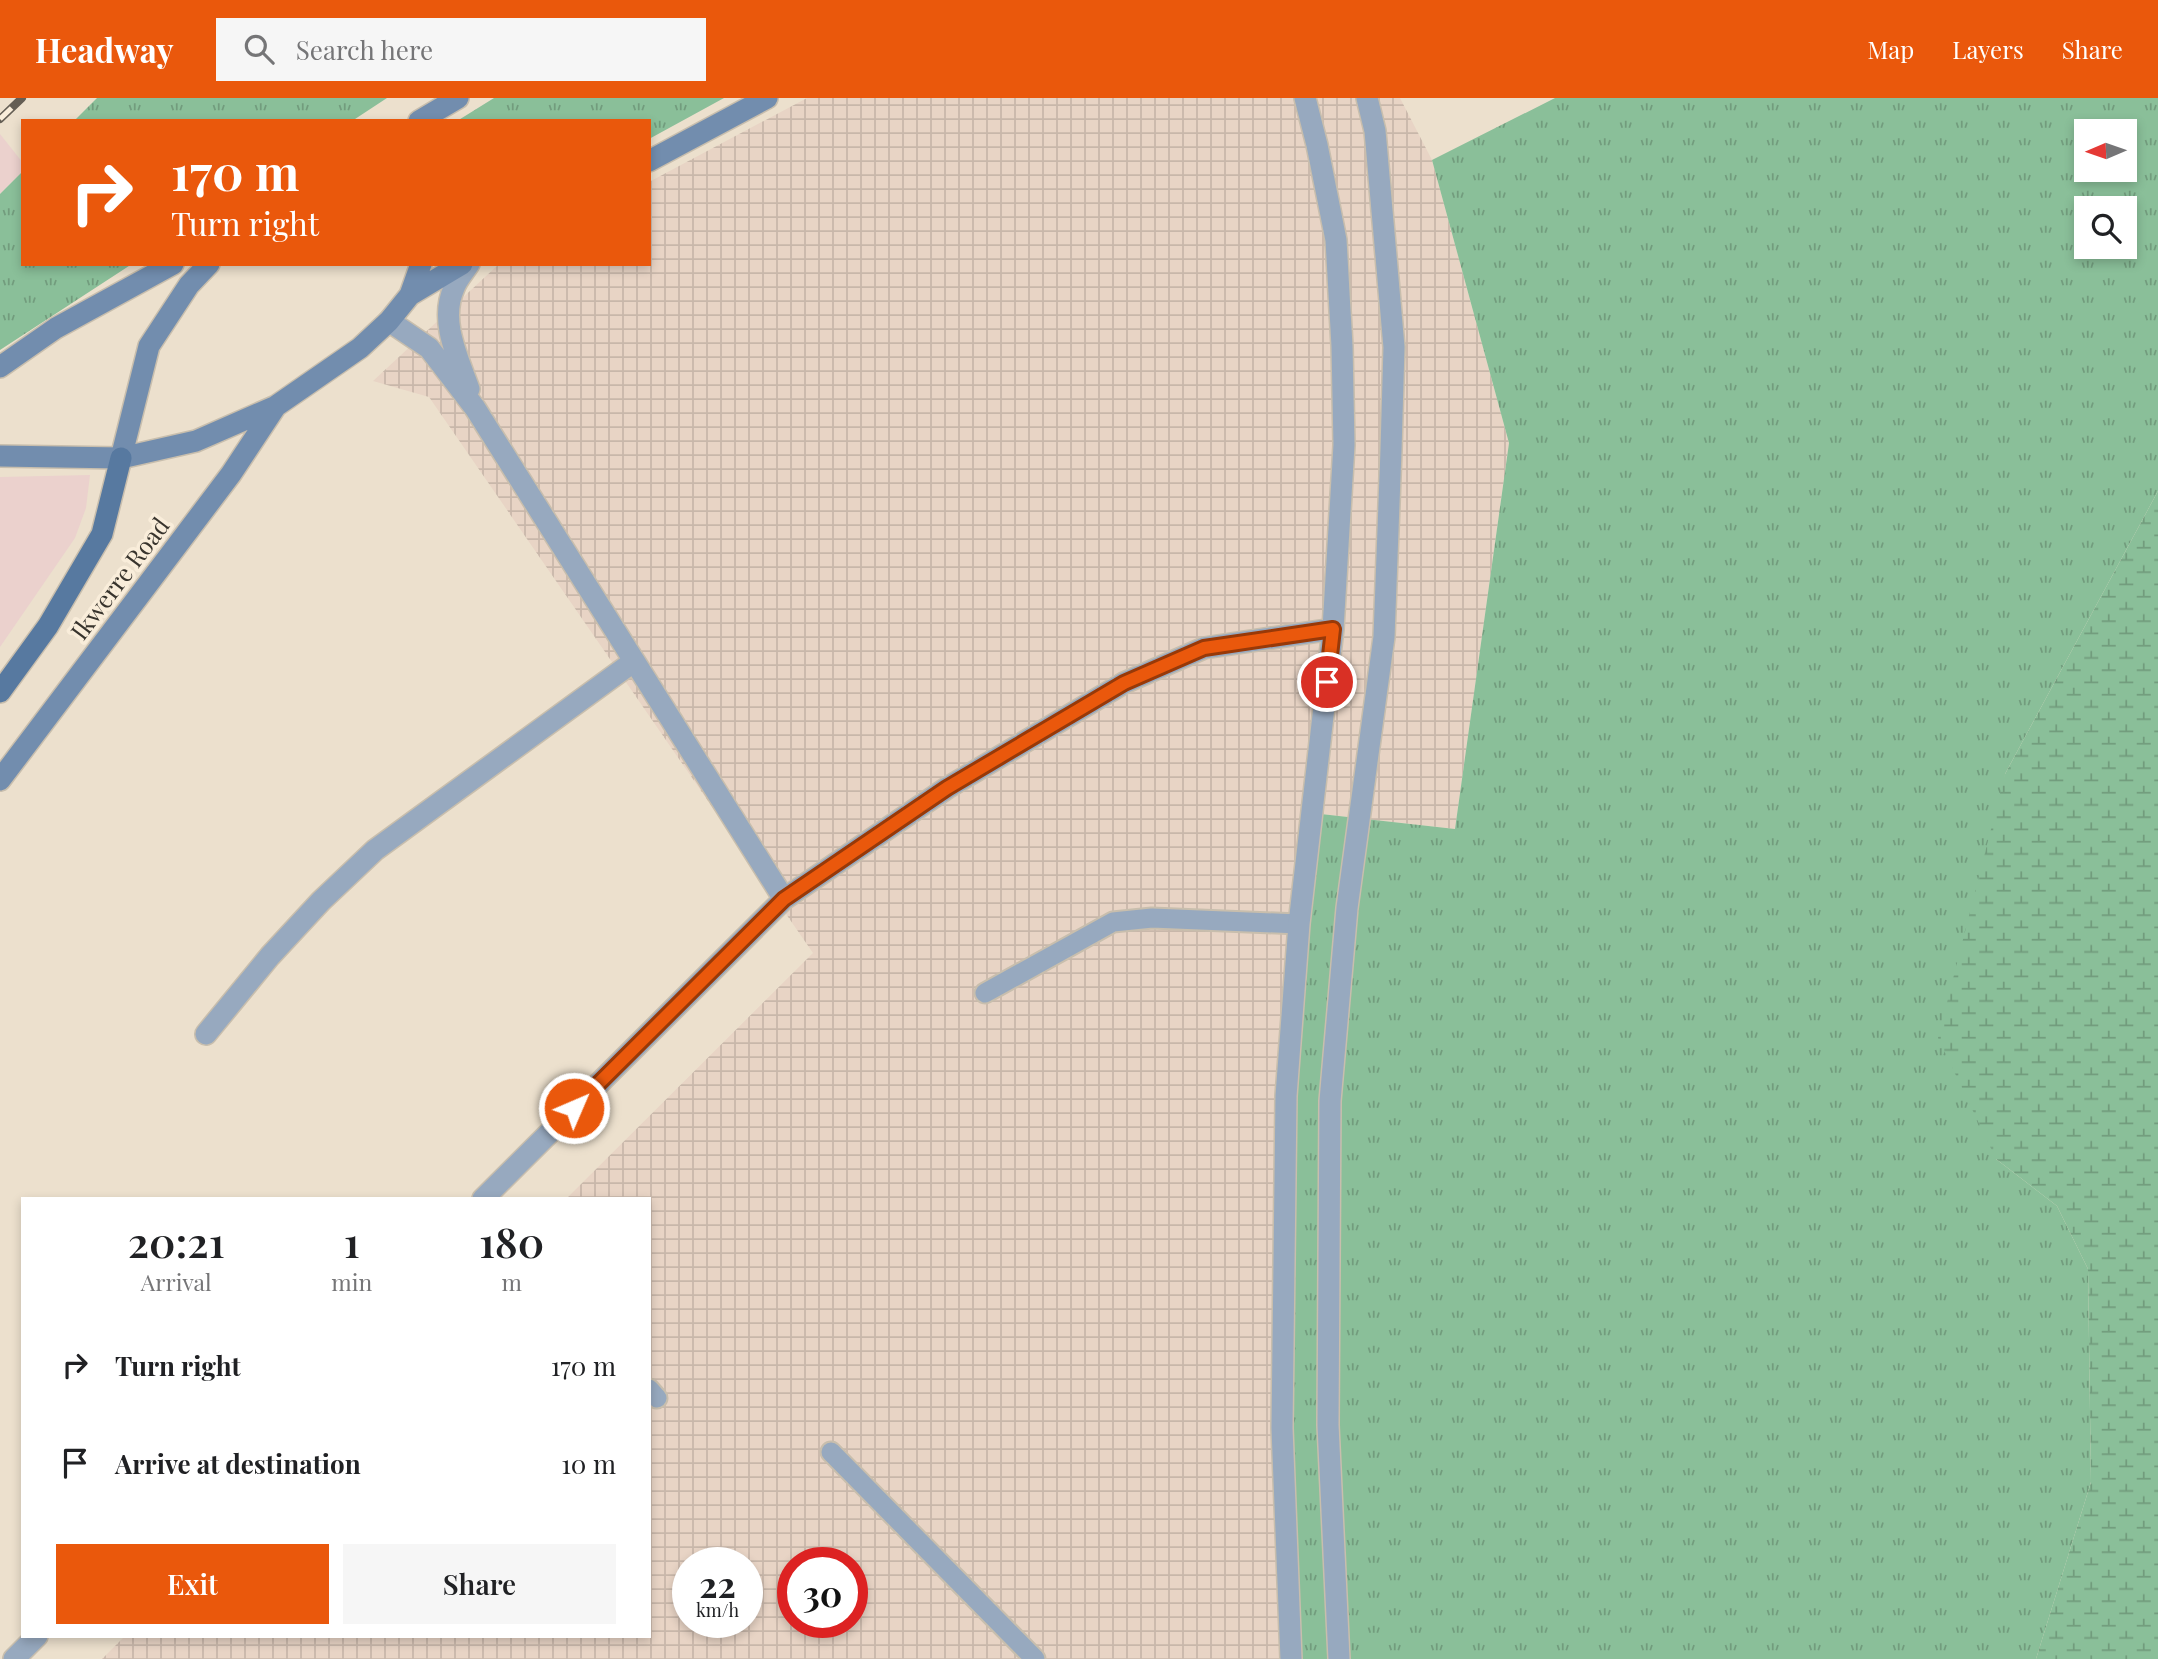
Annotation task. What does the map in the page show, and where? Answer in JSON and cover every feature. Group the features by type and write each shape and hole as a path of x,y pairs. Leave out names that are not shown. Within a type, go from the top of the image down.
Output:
{"main road":[{"path":"0,692 48,626 102,534 121,458"}],"street":[{"path":"422,119 458,98"},
{"path":"651,160 767,98"},
{"path":"1291,1659 1282,1428 1285,1124 1299,924 1333,629 1344,445 1336,240 1305,98"},
{"path":"1339,1659 1328,1425 1330,1101 1347,908 1384,637 1394,347 1375,131 1367,98"},
{"path":"0,367 57,328 169,266"},
{"path":"121,458 149,346 189,285 207,266"},
{"name":"Ikwerre Road","path":"0,456 121,458 196,441 276,406 360,348 389,321 410,295 420,266"},
{"name":"Ikwerre Road","path":"410,295 459,266"},
{"path":"468,266 453,288 449,309 450,336 475,408"},
{"path":"389,321 429,348 475,408 784,899"},
{"name":"Ikwerre Road","path":"0,780 230,474 276,406"},
{"path":"485,1197 784,899 947,788 1124,683 1204,648 1333,629"},
{"path":"206,1034 270,956 375,850 633,662"},
{"path":"14,1659 35,1638"}],"lane":[{"path":"985,993 1114,922 1152,918 1299,924"},
{"path":"831,1452 1035,1659"}],"shaded area":[{"path":"807,98 1400,98 1432,160 1509,443 1455,829 1312,813 1289,1659 102,1659 123,1638 651,1638 651,1197 568,1197 813,953 429,397 373,381 497,266 651,266 651,181"},
{"path":"0,134 21,160 21,173 0,194"},
{"path":"90,475 86,508 75,538 0,647 0,477"}],"green space":[{"path":"97,98 387,98 355,119 76,119"},
{"path":"494,98 724,98 651,138 651,119 460,119"},
{"path":"1555,98 2158,98 2158,491 2005,774 1996,1159 2057,1206 2088,1269 2091,1482 2036,1659 1289,1659 1279,1092 1312,813 1455,829 1509,443 1432,160"},
{"path":"21,173 21,266 129,266 0,350 0,194"},
{"path":"2158,491 2158,1659 2036,1659 2091,1482 2088,1269 2057,1206 1996,1159 1938,1038 2005,774"}],"railway":[{"path":"0,119 22,98"}],"route":[{"path":"574,1108 784,899 947,788 1124,683 1204,648 1333,629 1327,682"}]}
